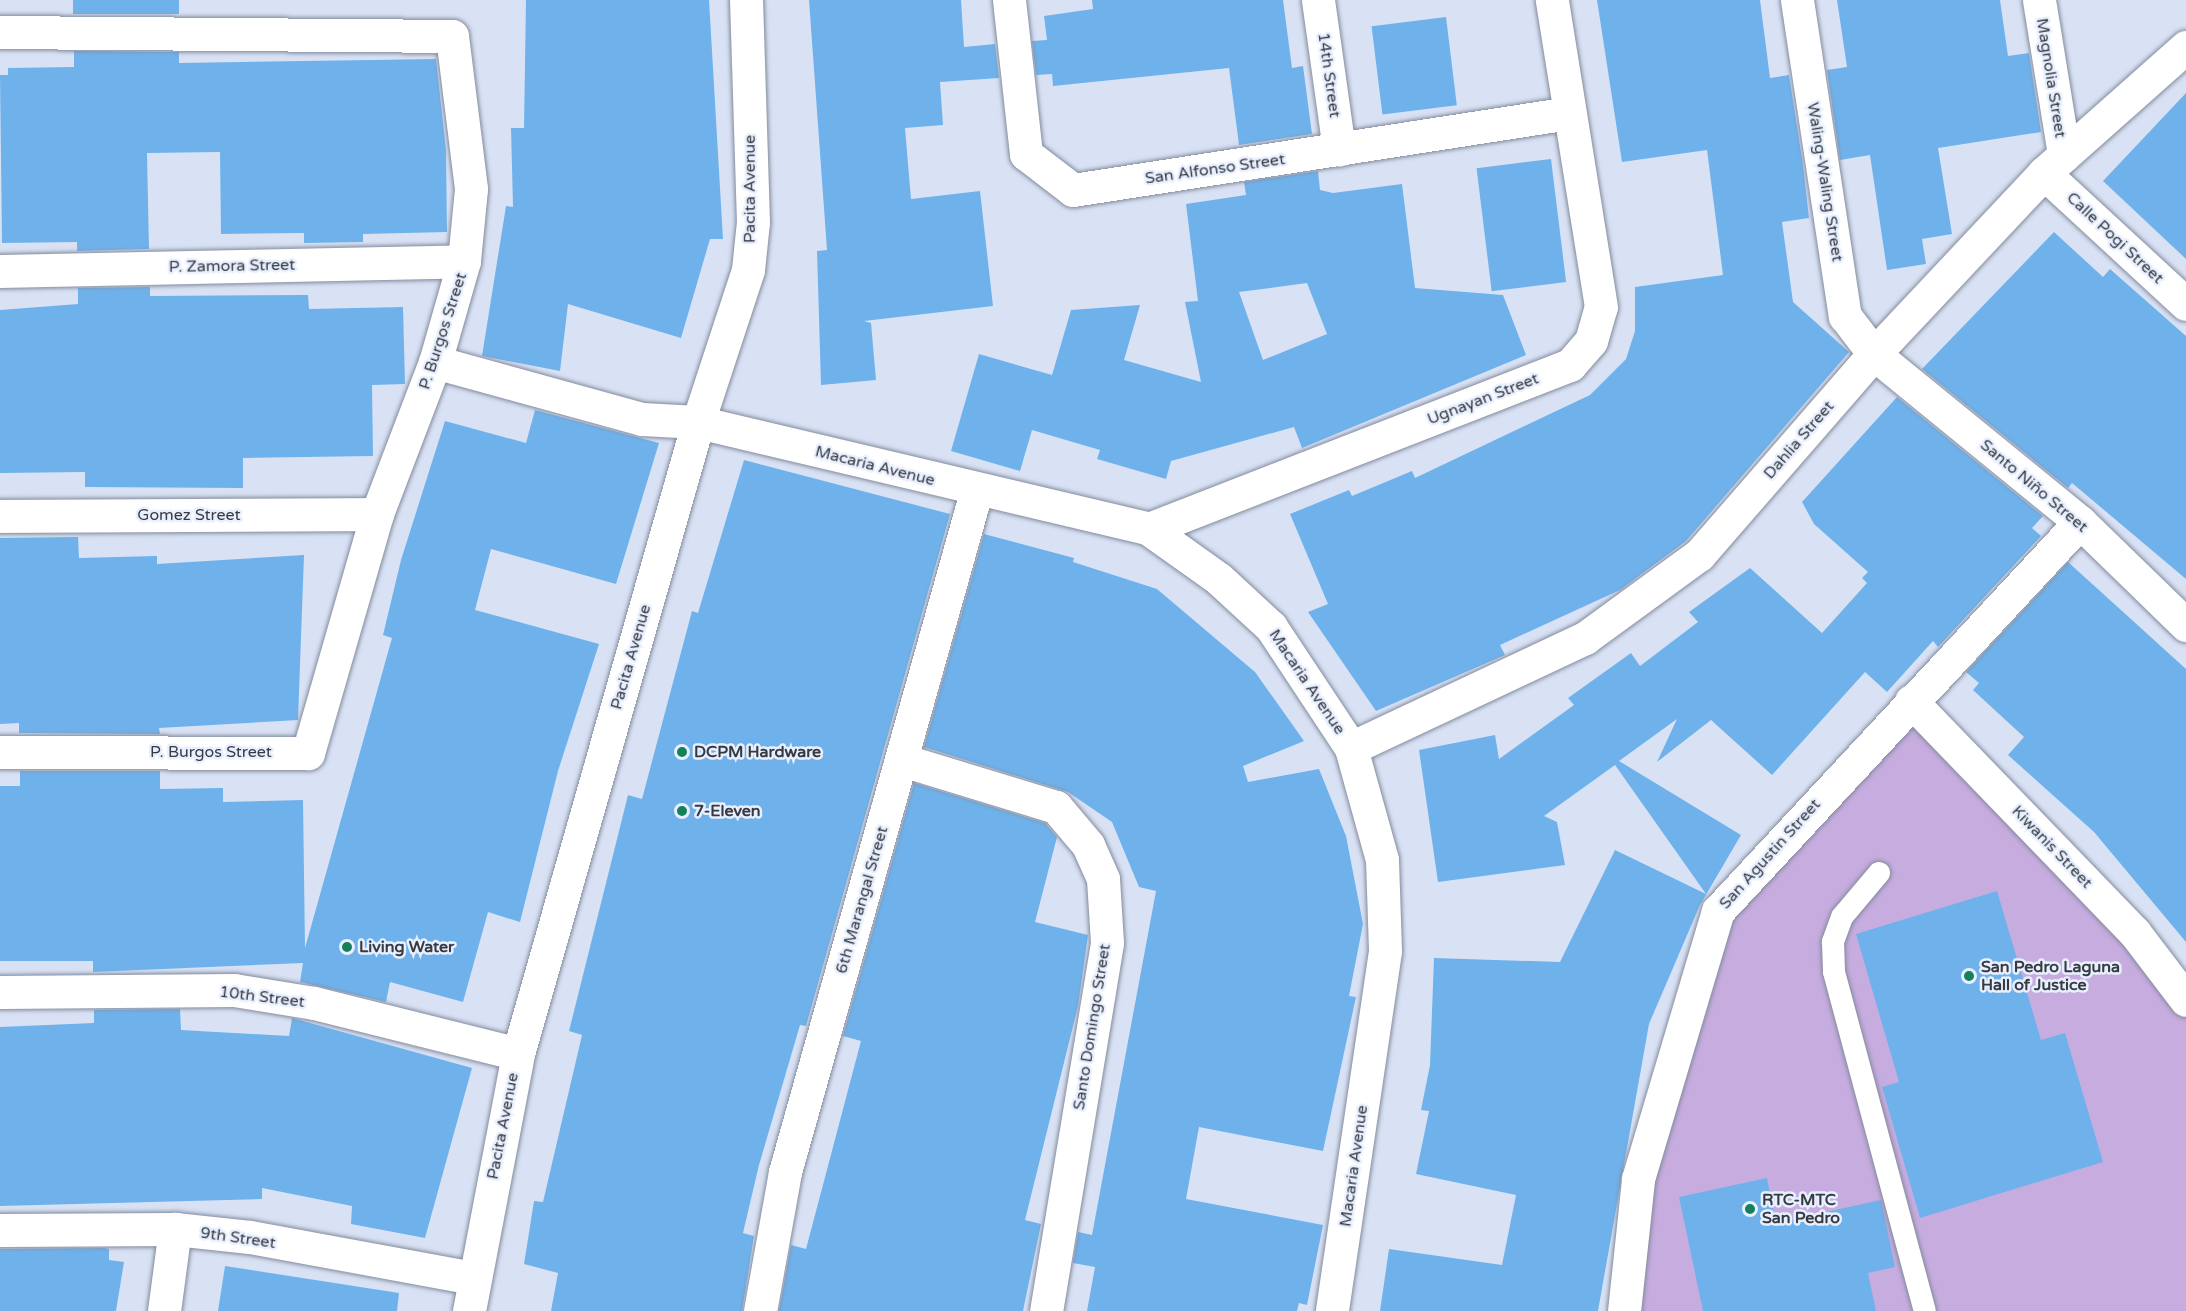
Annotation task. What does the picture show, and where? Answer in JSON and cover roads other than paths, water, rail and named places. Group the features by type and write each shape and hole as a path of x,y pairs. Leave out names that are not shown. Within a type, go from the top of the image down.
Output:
{"street":[{"name":"Pacita Avenue","path":"469,1311 473,1278 518,1054 698,423 748,270 753,222 746,0"},
{"name":"San Alfonso Street","path":"1009,0 1026,154 1073,189 1569,113"},
{"name":"14th Street","path":"1318,0 1339,150"},
{"name":"Ugnayan Street","path":"1149,529 1570,365 1591,341 1601,307 1552,0"},
{"name":"Waling-Waling Street","path":"1797,0 1845,316 1874,354"},
{"name":"Magnolia Street","path":"2038,0 2054,164"},
{"name":"P. Burgos Street","path":"0,32 452,36 471,189 464,261 435,362 377,514 308,753 0,752"},
{"name":"Dahlia Street","path":"1351,748 1585,638 1699,555 1874,354 2054,164 2186,47"},
{"name":"Calle Pogi Street","path":"2054,164 2186,304"},
{"name":"P. Zamora Street","path":"0,271 464,261"},
{"name":"Santo Niño Street","path":"1874,354 2079,522 2186,625"},
{"name":"Macaria Avenue","path":"435,362 642,419 698,423 976,492 1149,529 1220,579 1271,627 1351,748 1382,860 1385,951 1332,1311"},
{"name":"6th Marangal Street","path":"760,1311 785,1172 976,492"},
{"name":"Gomez Street","path":"0,516 377,514"},
{"name":"San Agustin Street","path":"1624,1311 1638,1179 1718,910 2079,522"},
{"name":"Kiwanis Street","path":"1911,700 2135,933 2186,1000"},
{"name":"Santo Domingo Street","path":"902,760 1056,807 1088,845 1102,879 1107,943 1046,1311"},
{"name":"10th Street","path":"0,992 234,990 314,1003 518,1054"},
{"name":"9th Street","path":"0,1230 175,1230 250,1238 473,1278"},
{"path":"164,1311 175,1230"}],"lane":[{"path":"1879,873 1842,917 1833,942 1834,972 1924,1311"}],"place":[{"name":"DCPM Hardware","path":"682,752"},
{"name":"7-Eleven","path":"682,811"},
{"name":"Living Water","path":"347,947"},
{"name":"San Pedro Laguna Hall of Justice","path":"1969,976"},
{"name":"RTC-MTC San Pedro","path":"1750,1209"}]}
